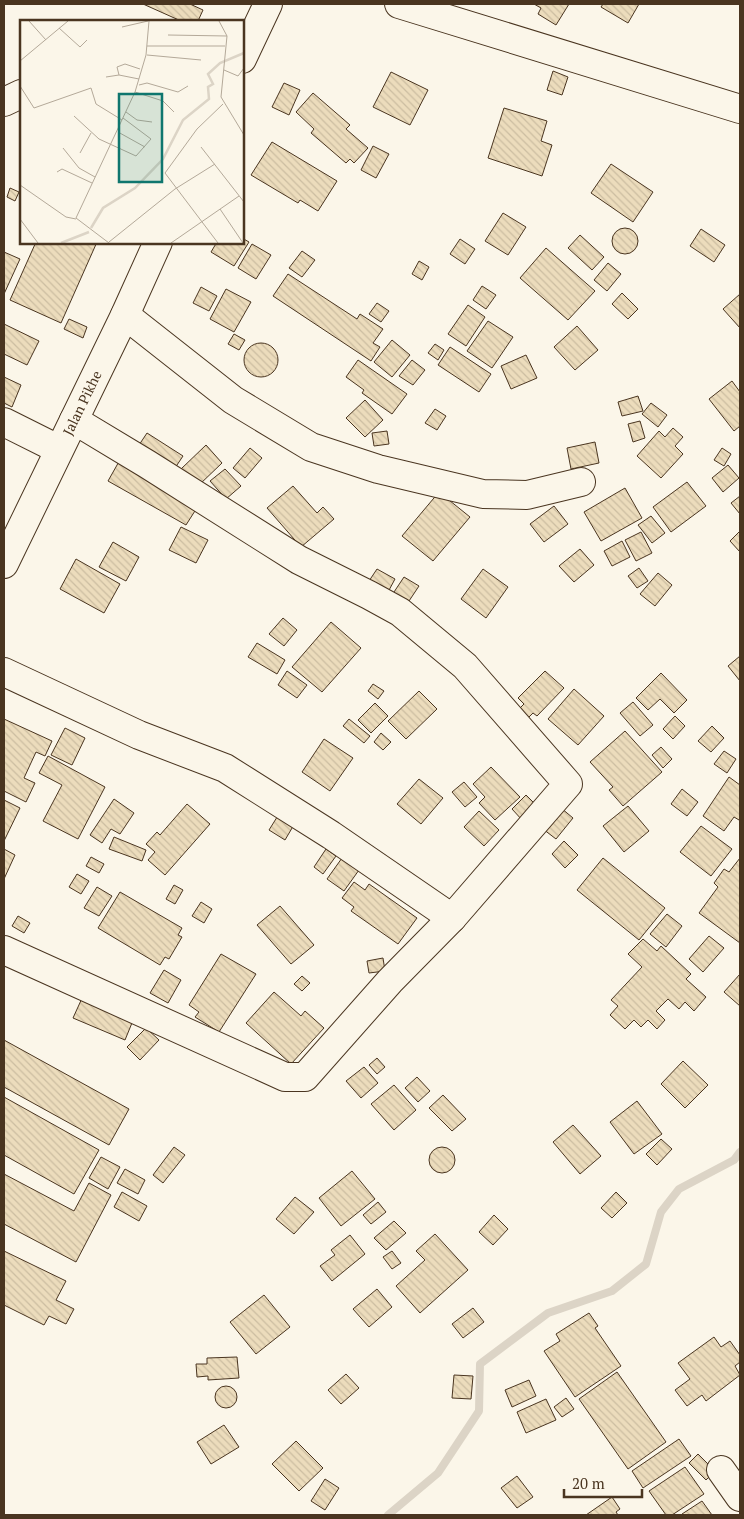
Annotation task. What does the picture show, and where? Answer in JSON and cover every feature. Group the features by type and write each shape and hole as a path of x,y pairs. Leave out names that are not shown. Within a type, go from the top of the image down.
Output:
{"main road":[{"path":"244,55 268,4"},
{"path":"399,4 740,109"},
{"path":"4,102 20,94"},
{"name":"Jalan Pikhe","path":"4,564 58,449 125,315 157,244"},
{"path":"125,315 233,400 311,447 378,469 483,494 527,495 581,482"},
{"path":"4,950 285,1077 305,1077 390,981 452,918 568,784 465,666 400,612 299,560 74,420"},
{"path":"4,422 58,449"},
{"path":"4,672 139,735 225,768 331,834 452,918"},
{"path":"721,1470 740,1497"}],"building":[{"path":"143,4 190,4 203,10 198,20 179,20"},
{"path":"534,4 569,4 556,25 538,14 541,8"},
{"path":"603,4 639,4 628,23 601,7"},
{"path":"553,71 568,77 562,95 547,90"},
{"path":"391,72 428,90 410,125 373,107"},
{"path":"284,83 300,90 289,115 272,107"},
{"path":"313,93 350,125 346,129 368,148 354,163 350,159 346,163 311,133 314,129 296,112"},
{"path":"504,108 547,121 541,141 552,145 542,176 488,158"},
{"path":"272,142 337,181 318,211 300,200 298,203 251,175"},
{"path":"373,146 389,154 376,178 361,170"},
{"path":"611,164 653,192 633,222 591,193"},
{"path":"10,188 19,192 15,201 7,197"},
{"path":"503,213 526,227 508,255 485,241"},
{"path":"625,228 635,231 638,241 635,251 625,254 615,251 612,241 615,231"},
{"path":"701,229 725,245 714,262 690,246"},
{"path":"580,235 604,257 592,270 568,248"},
{"path":"244,239 249,242 234,266 211,252 216,244 244,244"},
{"path":"460,239 475,249 465,264 450,254"},
{"path":"35,244 96,244 61,323 10,300"},
{"path":"252,244 271,255 256,279 238,268"},
{"path":"546,248 595,291 568,320 520,278"},
{"path":"302,251 315,260 302,277 289,268"},
{"path":"4,252 20,259 4,294"},
{"path":"419,261 429,267 422,280 412,274"},
{"path":"608,263 621,274 607,291 594,280"},
{"path":"288,274 357,319 360,314 383,329 373,343 380,347 371,361 273,296"},
{"path":"482,286 496,295 486,309 473,300"},
{"path":"201,287 217,296 209,311 193,303"},
{"path":"226,289 251,302 234,332 210,319"},
{"path":"622,293 638,309 628,319 612,304"},
{"path":"740,294 740,328 723,309"},
{"path":"377,303 389,311 381,322 369,314"},
{"path":"468,305 485,317 466,346 448,334"},
{"path":"69,319 87,327 83,338 64,329"},
{"path":"488,321 513,337 492,368 467,351"},
{"path":"4,324 39,341 27,365 4,354"},
{"path":"577,326 598,350 575,370 554,347"},
{"path":"234,334 245,340 239,350 228,344"},
{"path":"392,340 410,355 392,377 374,362"},
{"path":"261,343 268,344 273,348 277,353 277,367 273,372 268,376 261,377 254,376 249,372 245,367 244,360 245,353 249,348 254,344"},
{"path":"435,344 444,350 438,360 428,353"},
{"path":"450,347 491,374 479,392 438,365"},
{"path":"526,355 537,378 511,389 501,366"},
{"path":"358,360 407,394 392,414 362,393 364,390 346,377"},
{"path":"412,360 425,370 413,385 399,376"},
{"path":"4,377 21,385 12,407 4,403"},
{"path":"732,381 740,392 740,426 734,431 709,399"},
{"path":"638,396 643,411 622,416 618,402"},
{"path":"365,400 383,420 365,437 346,418"},
{"path":"651,403 667,415 658,427 642,414"},
{"path":"435,409 446,416 437,430 425,423"},
{"path":"640,421 645,438 633,442 628,424"},
{"path":"673,428 683,437 675,446 683,454 661,478 637,456 659,431 665,437"},
{"path":"387,431 389,444 374,446 372,433"},
{"path":"147,433 183,456 175,468 139,445"},
{"path":"595,442 599,463 571,469 567,448"},
{"path":"206,445 222,463 198,486 181,469"},
{"path":"250,448 262,458 245,478 233,468"},
{"path":"722,448 731,454 724,466 714,460"},
{"path":"121,458 200,503 186,525 108,481"},
{"path":"728,465 739,478 723,492 712,478"},
{"path":"225,469 241,486 226,499 210,481"},
{"path":"687,482 706,506 671,532 653,507"},
{"path":"293,486 317,513 323,507 334,519 301,547 267,508"},
{"path":"625,488 642,518 601,541 584,512"},
{"path":"439,492 470,517 433,561 402,536"},
{"path":"740,496 740,514 731,503"},
{"path":"554,506 568,524 544,542 530,524"},
{"path":"651,516 665,533 652,543 638,525"},
{"path":"181,527 208,540 196,563 169,550"},
{"path":"740,531 740,552 730,541"},
{"path":"641,532 652,553 636,561 625,540"},
{"path":"622,541 630,557 612,566 604,551"},
{"path":"113,542 139,557 126,581 99,567"},
{"path":"580,549 594,565 574,582 559,566"},
{"path":"76,559 120,584 104,613 60,589"},
{"path":"639,568 648,581 637,588 628,576"},
{"path":"377,569 395,579 388,592 369,581"},
{"path":"483,569 508,587 486,618 461,599"},
{"path":"658,573 672,585 655,606 640,594"},
{"path":"404,577 419,586 407,604 392,595"},
{"path":"283,618 297,630 284,646 269,634"},
{"path":"331,622 361,648 322,692 292,667"},
{"path":"257,643 285,660 277,674 248,657"},
{"path":"740,656 740,681 728,666"},
{"path":"287,671 307,685 297,698 278,685"},
{"path":"545,671 564,688 537,716 533,713 524,722 515,713 524,704 518,698"},
{"path":"661,673 687,700 674,713 660,699 648,710 636,698"},
{"path":"373,684 384,691 378,699 368,691"},
{"path":"574,689 604,716 578,745 548,719"},
{"path":"419,691 437,709 406,739 388,721"},
{"path":"633,702 653,725 640,736 620,713"},
{"path":"375,703 388,716 371,733 358,720"},
{"path":"675,716 685,726 673,739 663,729"},
{"path":"4,719 52,741 45,756 36,752 24,778 35,783 26,802 4,791"},
{"path":"349,719 370,736 364,743 343,726"},
{"path":"712,726 724,738 711,752 698,741"},
{"path":"65,728 85,738 72,765 51,755"},
{"path":"625,731 662,772 623,806 609,790 613,787 590,762"},
{"path":"381,733 391,742 383,750 374,742"},
{"path":"324,739 353,758 330,791 302,772"},
{"path":"661,747 672,759 663,768 652,755"},
{"path":"724,751 736,759 727,773 714,764"},
{"path":"48,756 105,787 78,839 43,821 62,785 39,773"},
{"path":"491,767 520,797 495,820 479,803 485,797 473,784"},
{"path":"729,777 740,785 740,818 739,820 734,817 724,831 703,816"},
{"path":"419,779 443,798 421,824 397,804"},
{"path":"464,782 477,797 465,807 452,792"},
{"path":"682,789 698,802 687,816 671,804"},
{"path":"526,795 538,807 523,821 512,809"},
{"path":"114,799 134,813 120,834 111,829 102,843 90,835"},
{"path":"4,800 20,808 4,841"},
{"path":"187,804 210,824 165,875 148,860 155,852 146,844 157,832 160,835"},
{"path":"628,806 649,831 624,852 603,826"},
{"path":"561,808 573,818 556,839 543,829"},
{"path":"479,811 499,830 484,846 464,827"},
{"path":"279,814 295,823 285,840 269,830"},
{"path":"701,826 732,849 711,876 680,852"},
{"path":"114,837 146,850 142,861 109,849"},
{"path":"564,841 578,855 565,868 552,854"},
{"path":"4,849 15,855 4,879"},
{"path":"326,849 336,856 323,874 314,867"},
{"path":"91,857 104,864 99,873 86,866"},
{"path":"342,858 359,870 344,891 327,879"},
{"path":"603,858 665,908 639,940 577,890"},
{"path":"740,858 740,943 699,913 718,887 714,883 724,869 729,872"},
{"path":"77,874 89,881 81,894 69,887"},
{"path":"354,882 365,890 369,884 417,918 398,944 351,911 354,907 342,898"},
{"path":"174,885 183,890 175,904 166,899"},
{"path":"97,887 112,896 99,916 84,908"},
{"path":"120,892 182,928 178,935 182,937 169,959 165,957 160,965 98,928"},
{"path":"201,902 212,909 204,923 192,916"},
{"path":"280,906 314,945 291,964 257,925"},
{"path":"667,914 682,926 666,947 650,934"},
{"path":"18,916 30,923 24,933 12,926"},
{"path":"709,936 724,948 703,972 689,959"},
{"path":"643,939 657,951 661,946 691,974 686,979 706,997 694,1011 685,1002 679,1009 668,999 656,1011 665,1020 657,1029 648,1020 641,1027 634,1020 625,1029 610,1015 618,1006 611,1000 642,967 628,954"},
{"path":"221,954 256,974 219,1032 195,1017 199,1012 189,1005"},
{"path":"383,958 385,971 369,973 367,961"},
{"path":"164,970 181,980 168,1003 150,993"},
{"path":"740,974 740,1006 724,992"},
{"path":"302,976 310,983 302,991 294,984"},
{"path":"274,992 301,1016 305,1011 324,1028 291,1064 246,1023"},
{"path":"83,996 134,1018 125,1040 73,1018"},
{"path":"146,1028 159,1040 140,1060 127,1047"},
{"path":"4,1040 129,1109 109,1145 4,1087"},
{"path":"377,1058 385,1067 377,1074 369,1065"},
{"path":"683,1061 708,1085 685,1108 661,1084"},
{"path":"364,1067 378,1083 361,1098 346,1081"},
{"path":"417,1077 430,1091 418,1102 405,1088"},
{"path":"394,1085 416,1110 394,1130 371,1104"},
{"path":"443,1095 466,1119 452,1131 429,1108"},
{"path":"4,1097 99,1150 74,1194 4,1155"},
{"path":"637,1101 662,1134 634,1154 610,1122"},
{"path":"573,1125 601,1156 580,1174 553,1142"},
{"path":"661,1139 672,1149 657,1165 646,1154"},
{"path":"174,1147 185,1155 163,1183 153,1175"},
{"path":"442,1147 451,1151 455,1160 451,1169 442,1173 433,1169 429,1160 433,1151"},
{"path":"101,1157 120,1167 108,1189 89,1178"},
{"path":"125,1169 145,1180 138,1194 117,1183"},
{"path":"352,1171 375,1199 341,1226 319,1198"},
{"path":"4,1174 74,1211 89,1183 111,1195 76,1262 4,1224"},
{"path":"122,1192 147,1206 139,1221 114,1207"},
{"path":"616,1192 627,1203 612,1218 601,1208"},
{"path":"295,1197 314,1212 294,1234 276,1219"},
{"path":"378,1202 386,1212 371,1224 363,1215"},
{"path":"494,1215 508,1229 493,1245 479,1232"},
{"path":"394,1221 406,1233 386,1250 374,1238"},
{"path":"435,1234 468,1270 420,1313 396,1286 425,1260 416,1251"},
{"path":"350,1235 365,1254 332,1281 320,1266 335,1255 331,1250"},
{"path":"4,1251 66,1281 56,1300 74,1309 66,1324 49,1316 44,1325 4,1305"},
{"path":"392,1251 401,1263 392,1269 383,1257"},
{"path":"377,1289 392,1307 369,1327 353,1309"},
{"path":"264,1295 290,1327 256,1354 230,1322"},
{"path":"473,1308 484,1322 463,1338 452,1324"},
{"path":"589,1313 598,1326 595,1328 621,1366 575,1397 544,1351 560,1341 556,1334"},
{"path":"714,1337 721,1347 730,1341 740,1355 740,1362 735,1366 740,1375 706,1401 702,1395 687,1406 675,1390 690,1379 678,1363"},
{"path":"237,1357 239,1378 208,1380 208,1376 197,1377 196,1364 207,1364 207,1358"},
{"path":"617,1372 666,1442 628,1469 579,1399"},
{"path":"346,1374 359,1388 341,1404 328,1390"},
{"path":"454,1375 473,1376 471,1399 452,1398"},
{"path":"529,1380 536,1396 512,1407 505,1390"},
{"path":"226,1386 236,1393 237,1397 230,1407 226,1408 216,1401 215,1397 222,1387"},
{"path":"566,1398 574,1409 562,1417 554,1407"},
{"path":"546,1399 556,1420 526,1433 517,1412"},
{"path":"224,1425 239,1447 211,1464 197,1442"},
{"path":"679,1439 691,1456 643,1488 632,1471"},
{"path":"296,1441 323,1468 299,1491 272,1464"},
{"path":"698,1454 715,1471 706,1480 689,1463"},
{"path":"685,1467 704,1494 672,1515 666,1515 649,1491"},
{"path":"517,1476 533,1497 517,1508 501,1488"},
{"path":"325,1479 339,1488 325,1510 311,1501"},
{"path":"612,1497 620,1509 616,1512 618,1515 586,1515"},
{"path":"702,1501 712,1515 682,1514"}],"waterway":[{"path":"388,1515 438,1473 479,1411 480,1364 548,1313 612,1291 646,1264 661,1212 679,1189 734,1160 740,1152"}]}
